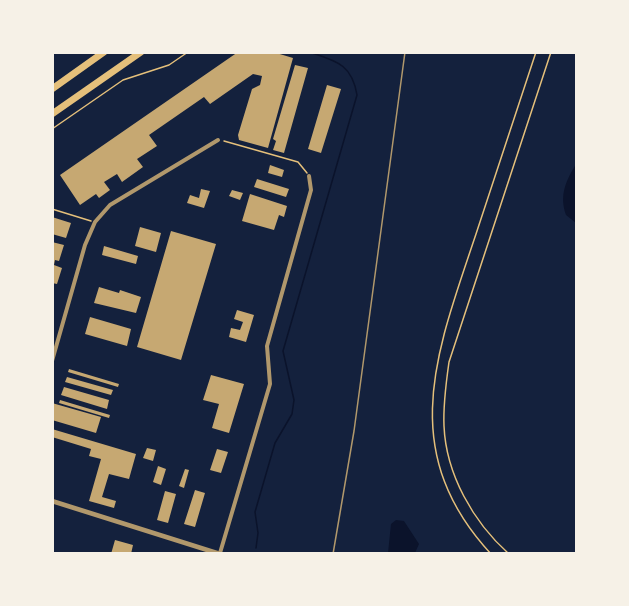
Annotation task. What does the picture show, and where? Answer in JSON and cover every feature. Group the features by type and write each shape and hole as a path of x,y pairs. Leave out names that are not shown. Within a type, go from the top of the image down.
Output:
{"highway":[{"path":"52,89 104,52"},
{"path":"52,114 141,52"}],"street":[{"path":"52,361 85,245 95,222 110,205 218,140"},
{"path":"52,501 220,553 270,384 267,346 311,190 309,176"}],"lane":[{"path":"333,554 354,431 405,52"}],"path":[{"path":"52,129 123,80 169,65 188,52"},
{"path":"491,554 456,508 444,483 435,456 432,426 433,388 444,332 536,52"},
{"path":"509,554 498,544 467,502 456,478 447,453 444,426 445,389 449,362 551,52"},
{"path":"218,140 298,162 309,176"},
{"path":"52,209 95,222"}],"water":[{"path":"576,164 576,223 566,215 563,195"},
{"path":"396,520 404,521 419,544 415,553 388,553 391,524"}],"building":[{"path":"238,52 273,52 293,58 268,148 239,140 238,135 252,89 260,85 262,76 253,74 210,104 204,97 149,135 157,146 137,159 143,167 122,182 117,174 104,182 110,190 99,198 96,194 80,205 60,175"},
{"path":"295,65 308,68 284,153 273,150 276,141 273,139"},
{"path":"327,85 341,89 321,153 308,149"},
{"path":"270,165 284,170 282,177 268,173"},
{"path":"257,179 289,189 286,197 254,187"},
{"path":"201,189 210,191 204,208 187,203 190,195 199,198"},
{"path":"232,190 243,193 240,200 229,196"},
{"path":"250,194 287,206 284,217 279,215 274,230 242,221"},
{"path":"52,217 71,223 66,238 52,234"},
{"path":"140,227 161,233 156,252 135,246"},
{"path":"171,231 216,244 181,360 137,347"},
{"path":"52,242 64,245 59,261 55,260 54,265 62,268 57,284 52,283"},
{"path":"104,246 138,256 136,264 102,255"},
{"path":"99,287 119,293 120,290 141,297 136,313 94,303"},
{"path":"237,310 254,315 246,342 229,337 231,328 240,330 243,322 234,319"},
{"path":"90,317 131,329 127,346 85,334"},
{"path":"69,369 119,384 118,387 68,372"},
{"path":"211,375 244,384 229,433 212,428 219,404 203,400"},
{"path":"67,377 113,390 111,395 65,382"},
{"path":"64,387 109,400 107,409 61,395"},
{"path":"60,400 110,415 109,418 59,403"},
{"path":"52,403 101,417 96,433 52,420"},
{"path":"52,429 136,454 129,479 109,474 102,497 116,501 114,508 89,501 101,459 89,456 91,449 52,437"},
{"path":"147,448 156,450 153,461 143,458"},
{"path":"217,449 228,452 221,473 210,470"},
{"path":"158,466 166,469 161,485 153,482"},
{"path":"185,469 189,470 184,488 179,486"},
{"path":"195,490 205,493 195,527 184,524"},
{"path":"165,491 176,494 168,523 157,520"},
{"path":"115,540 133,545 131,554 111,554"}],"waterway":[{"path":"256,548 258,533 255,512 275,443 292,414 294,400 283,351 357,95 355,85 347,70 335,61 309,52"}]}
